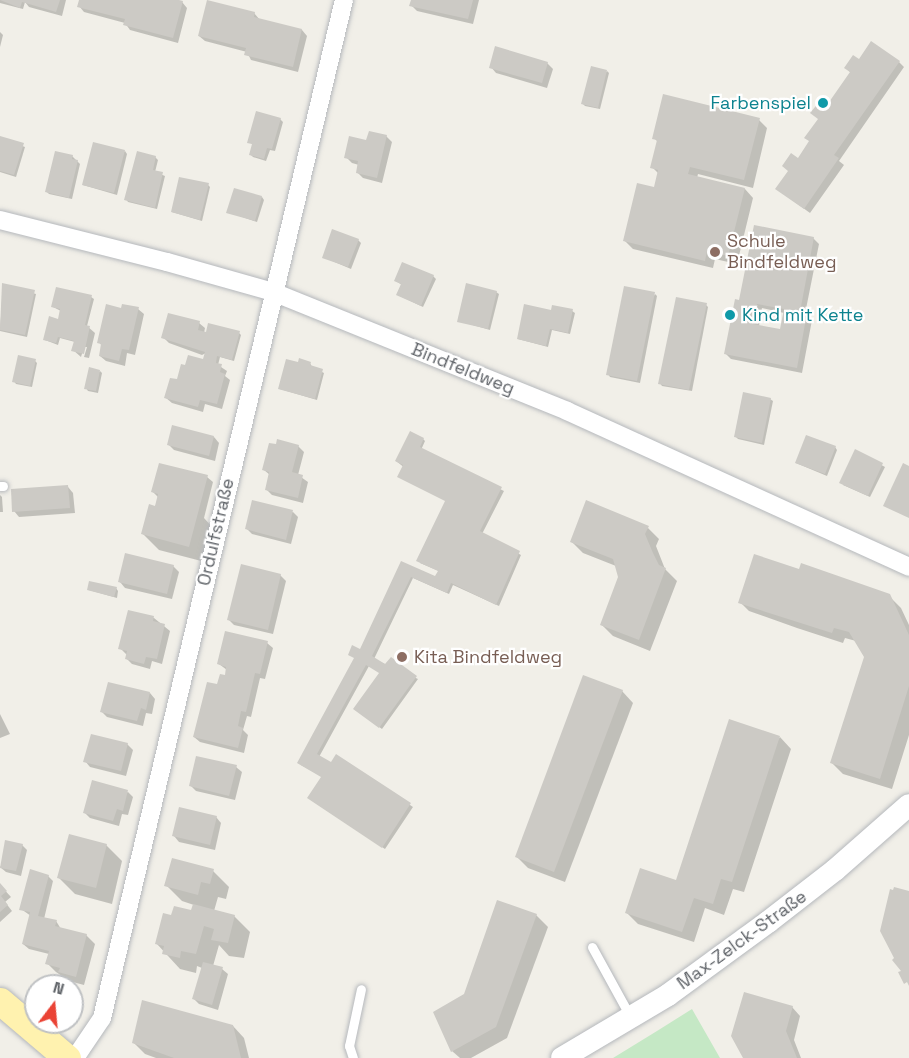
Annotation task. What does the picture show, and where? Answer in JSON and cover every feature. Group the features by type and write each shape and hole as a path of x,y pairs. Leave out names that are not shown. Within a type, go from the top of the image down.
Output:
{"main road":[{"path":"0,1001 67,1058"}],"street":[{"name":"Ordulfstraße","path":"75,1058 102,1018 344,0"},
{"name":"Bindfeldweg","path":"0,220 167,262 273,292 567,411 909,567"},
{"name":"Max-Zelck-Straße","path":"562,1058 668,995 789,906 909,805"}],"lane":[{"path":"592,946 631,1018"},
{"path":"353,1058 349,1046 361,989"}],"green space":[{"path":"692,1009 720,1058 613,1058 657,1031"}],"building":[{"path":"0,0 60,0 56,12 22,2 20,8"},
{"path":"79,0 183,1 173,38 123,25 125,19 77,7"},
{"path":"207,0 255,12 254,17 302,29 293,67 244,55 246,48 198,36"},
{"path":"411,0 473,0 468,19 409,6"},
{"path":"871,41 900,61 834,155 839,158 804,209 775,189 788,171 782,166 791,153 798,158 809,141 804,138 818,119 810,113 820,101 827,105 850,72 844,68 853,55 859,59"},
{"path":"495,46 548,62 542,83 489,68"},
{"path":"591,66 607,70 598,108 581,104"},
{"path":"663,94 760,118 744,180 690,167 688,174 745,188 728,256 707,251 705,261 623,241 637,183 654,187 658,170 650,168 657,140 652,139"},
{"path":"256,111 281,118 272,149 267,148 264,159 249,155 252,144 247,143"},
{"path":"369,131 387,135 377,178 356,173 358,161 344,158 349,136 366,140"},
{"path":"0,136 24,143 14,175 0,171"},
{"path":"93,142 125,150 114,193 82,185"},
{"path":"55,151 73,155 72,159 78,160 69,198 45,192"},
{"path":"137,151 156,156 153,170 163,172 155,208 124,200"},
{"path":"179,177 209,183 200,220 171,212"},
{"path":"234,188 262,196 255,221 226,213"},
{"path":"754,225 814,237 800,312 807,313 797,368 724,354 735,299 739,300","holes":["757,304 784,309 780,329 753,324"]},
{"path":"332,229 359,239 348,267 322,258"},
{"path":"402,262 434,275 421,306 396,295 401,284 394,281"},
{"path":"2,283 35,290 25,335 0,330"},
{"path":"466,283 497,291 488,329 457,322"},
{"path":"624,286 655,292 637,381 606,375"},
{"path":"56,287 92,295 85,325 90,326 84,354 71,351 74,341 58,337 56,343 43,340 49,316 58,319 60,309 51,307"},
{"path":"676,297 707,303 689,390 658,384"},
{"path":"106,304 121,308 122,304 139,307 129,350 122,349 119,361 99,356 101,344 97,343"},
{"path":"524,304 551,310 552,305 573,309 568,333 550,329 546,346 517,339"},
{"path":"168,313 200,321 198,330 206,332 208,323 240,331 232,360 217,356 216,363 222,364 220,372 225,374 217,404 200,400 198,407 164,398 170,378 177,379 181,364 185,365 188,355 203,359 205,352 161,338"},
{"path":"18,355 36,359 30,386 12,382"},
{"path":"299,358 323,369 315,399 278,389 286,359 298,362"},
{"path":"89,367 100,370 96,391 84,389"},
{"path":"743,392 771,398 762,443 734,437"},
{"path":"172,425 214,436 209,456 167,445"},
{"path":"410,431 424,438 420,447 502,487 480,531 520,551 496,605 451,583 447,593 411,577 372,656 385,664 391,657 417,676 379,728 353,709 379,673 366,665 317,754 331,762 336,754 411,803 382,848 307,798 321,777 297,763 354,658 348,655 352,645 360,649 401,561 435,576 438,571 416,561 445,501 397,477 403,465 395,461"},
{"path":"806,435 836,446 825,474 795,463"},
{"path":"277,439 299,445 292,472 303,475 298,498 265,490 269,472 262,470 269,443 276,444"},
{"path":"855,449 883,463 868,496 839,483"},
{"path":"159,463 208,475 189,547 141,534 149,504 155,506 158,494 151,492"},
{"path":"903,463 909,466 909,518 883,506"},
{"path":"68,485 70,508 12,512 11,489"},
{"path":"252,500 293,510 286,540 245,529"},
{"path":"586,500 649,526 645,534 659,565 666,568 639,640 600,625 618,577 613,559 570,542"},
{"path":"125,553 174,565 167,594 118,582"},
{"path":"754,554 799,569 801,563 890,594 909,635 909,686 880,779 830,763 864,657 849,632 834,628 832,633 738,603"},
{"path":"241,564 281,574 268,630 227,620"},
{"path":"89,581 117,587 114,597 87,590"},
{"path":"128,610 154,616 153,621 165,624 157,659 146,657 144,664 125,659 127,651 118,649"},
{"path":"225,631 268,641 260,674 255,673 246,712 241,711 238,726 243,728 238,748 193,737 207,682 217,684 220,674 225,675 226,667 217,664"},
{"path":"583,675 623,690 554,872 515,857"},
{"path":"108,682 150,692 146,710 141,708 137,721 100,712"},
{"path":"729,719 780,736 732,882 721,879 713,904 694,898 682,932 625,913 640,868 676,880"},
{"path":"91,734 128,743 121,771 83,762"},
{"path":"196,756 237,765 229,796 189,786"},
{"path":"92,780 128,790 123,811 117,809 113,821 83,813"},
{"path":"179,807 217,816 210,845 172,836"},
{"path":"69,834 107,844 96,888 57,878"},
{"path":"5,840 23,844 16,871 0,868"},
{"path":"172,858 214,869 210,884 201,882 198,895 164,886"},
{"path":"30,869 49,875 38,916 57,920 55,926 87,934 77,974 58,972 60,968 45,964 49,951 22,944 30,912 19,910"},
{"path":"0,883 7,891 1,896 8,905 0,912"},
{"path":"894,887 909,891 909,986 907,982 904,984 898,972 901,971 892,960 894,958 880,931 890,889 893,890"},
{"path":"497,900 537,914 496,1027 451,1052 433,1012 464,994"},
{"path":"193,904 235,915 228,943 211,940 214,929 204,926 196,954 181,951 180,958 162,954 164,946 155,944 163,913 171,915 174,906 191,910"},
{"path":"203,962 223,967 212,1005 192,999"},
{"path":"744,992 793,1006 786,1031 797,1058 743,1058 731,1036"},
{"path":"142,1000 233,1025 241,1058 174,1058 132,1043"}],"place":[{"name":"Farbenspiel","path":"823,103"},
{"name":"Schule Bindfeldweg","path":"715,252"},
{"name":"Kind mit Kette","path":"730,315"},
{"name":"Kita Bindfeldweg","path":"402,657"}]}
